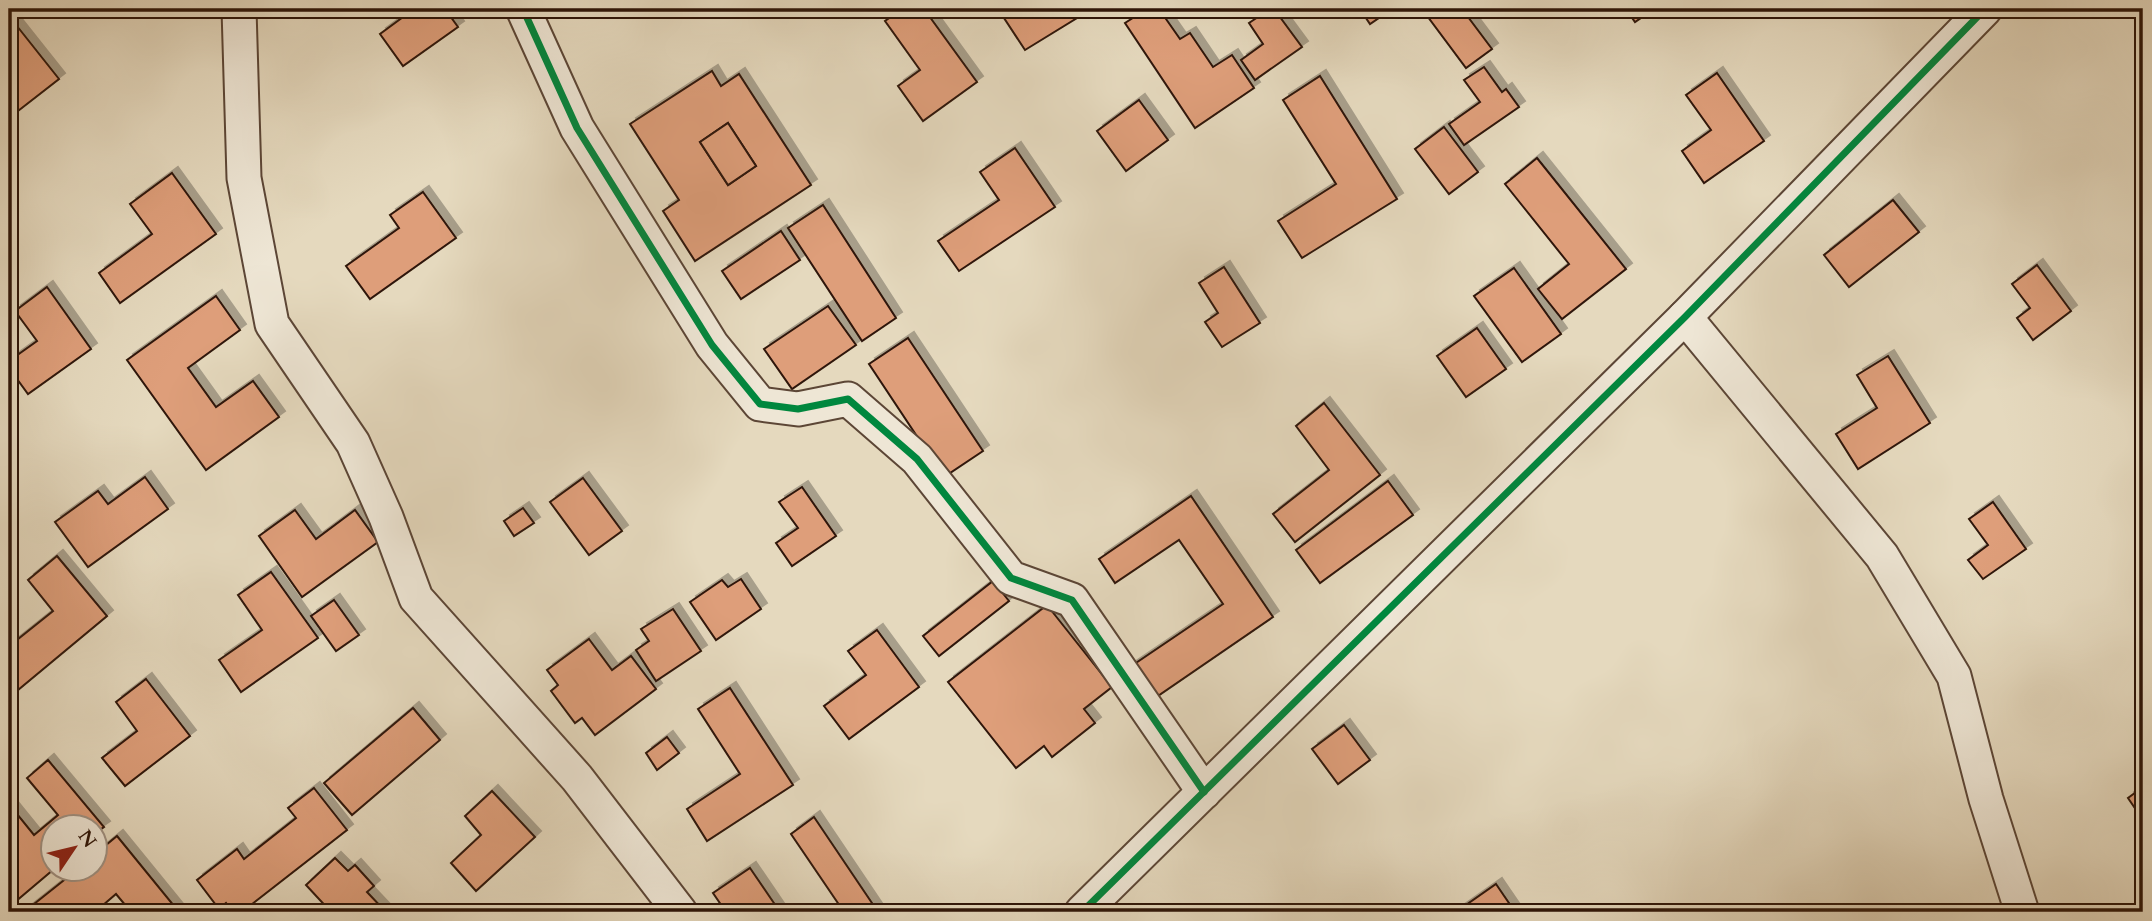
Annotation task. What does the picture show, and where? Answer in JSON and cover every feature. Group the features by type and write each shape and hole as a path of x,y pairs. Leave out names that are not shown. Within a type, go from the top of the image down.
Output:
{"street":[{"path":"239,9 244,178 272,324 353,443 386,517 416,598 577,778 680,912"},
{"path":"523,9 577,128 712,345 760,404 798,409 848,399 907,450 1011,578 1072,600 1204,792"},
{"path":"1082,912 1685,317 1985,9"},
{"path":"1685,317 1882,556 1954,676 1986,799 2022,912"}],"building":[{"path":"414,9 445,9 458,27 403,66 380,34"},
{"path":"902,9 924,9 977,82 923,121 898,86 920,70 885,21"},
{"path":"1018,9 1090,10 1025,50 1004,18"},
{"path":"1147,9 1159,9 1180,39 1190,33 1213,67 1232,55 1254,88 1195,128 1125,23"},
{"path":"1274,9 1302,47 1255,80 1241,60 1263,44 1249,23"},
{"path":"1360,9 1392,9 1370,24"},
{"path":"1422,9 1462,9 1492,49 1466,68"},
{"path":"1626,9 1654,9 1635,22"},
{"path":"9,16 59,79 9,118"},
{"path":"1484,67 1502,92 1506,89 1519,107 1464,145 1449,124 1480,102 1464,80"},
{"path":"712,71 721,86 739,74 811,185 695,261 663,211 679,200 630,124","holes":["728,123 756,166 728,185 700,142"]},
{"path":"1717,73 1764,141 1704,183 1682,151 1711,130 1686,95"},
{"path":"1320,76 1397,199 1302,258 1278,221 1336,184 1283,100"},
{"path":"1139,100 1168,140 1126,171 1097,131"},
{"path":"728,123 756,166 728,185 700,142"},
{"path":"1444,127 1478,172 1449,194 1415,149"},
{"path":"1015,148 1055,207 959,271 938,241 999,200 980,172"},
{"path":"1537,158 1626,269 1562,319 1538,289 1569,264 1505,184"},
{"path":"172,173 216,234 120,303 99,273 152,234 130,204"},
{"path":"423,192 456,238 370,299 346,266 399,228 390,215"},
{"path":"1893,200 1919,232 1849,287 1824,255"},
{"path":"823,205 896,318 862,341 788,228"},
{"path":"781,231 800,260 741,299 722,271"},
{"path":"2037,265 2071,311 2033,340 2017,318 2030,308 2012,284"},
{"path":"1224,267 1260,323 1222,347 1205,322 1218,313 1199,283"},
{"path":"1514,268 1561,334 1522,362 1474,296"},
{"path":"47,287 91,349 28,394 9,368 9,361 37,341 15,311"},
{"path":"216,296 240,330 188,368 216,407 253,381 279,417 206,470 127,360"},
{"path":"828,306 856,345 792,389 764,349"},
{"path":"1477,328 1506,369 1466,397 1437,356"},
{"path":"908,338 983,451 944,477 869,364"},
{"path":"1888,356 1930,423 1858,469 1836,434 1877,408 1857,375"},
{"path":"1324,403 1380,475 1295,542 1273,514 1329,470 1296,426"},
{"path":"145,477 168,509 88,567 55,522 98,491 108,504"},
{"path":"583,478 622,531 589,555 550,502"},
{"path":"1388,481 1413,515 1320,583 1296,550"},
{"path":"802,487 836,536 792,566 776,543 798,528 779,502"},
{"path":"1191,496 1273,617 1152,700 1130,667 1223,604 1179,540 1115,583 1099,559"},
{"path":"1993,502 2026,549 1983,579 1968,560 1988,545 1969,519"},
{"path":"523,508 534,523 514,536 504,521"},
{"path":"295,510 316,539 355,510 378,542 302,597 259,536"},
{"path":"57,556 107,616 12,695 9,691 9,638 13,643 53,611 28,580"},
{"path":"271,572 318,638 241,692 219,660 262,630 238,595"},
{"path":"741,579 761,609 716,640 690,602 722,580 728,587"},
{"path":"993,581 1009,601 939,656 923,636"},
{"path":"334,600 359,635 336,651 311,616"},
{"path":"1047,605 1112,687 1084,709 1095,723 1052,757 1044,746 1016,768 948,682"},
{"path":"673,609 701,651 656,681 636,650 649,641 641,629"},
{"path":"877,630 919,687 849,739 824,706 866,675 848,651"},
{"path":"589,639 612,670 631,656 656,689 595,735 582,718 575,723 551,691 558,685 547,670"},
{"path":"146,679 190,736 125,786 102,758 137,731 116,702"},
{"path":"730,688 793,785 707,841 687,809 740,774 698,709"},
{"path":"413,708 440,740 352,815 324,783"},
{"path":"1344,725 1370,760 1338,784 1312,749"},
{"path":"667,737 679,753 657,770 646,753"},
{"path":"48,760 92,813 56,813 27,778"},
{"path":"2143,787 2143,820 2128,798"},
{"path":"314,788 347,830 242,912 233,912 226,903 219,909 197,880 237,849 244,859 296,818 288,808"},
{"path":"492,791 535,837 476,891 451,863 481,835 465,816"},
{"path":"9,804 34,835 38,832 38,883 15,902 9,894"},
{"path":"814,817 878,912 844,912 791,834"},
{"path":"117,836 179,912 131,912 116,894 95,912 24,912 60,883 108,883 108,843"},
{"path":"335,858 348,871 355,865 374,886 367,892 386,912 331,912 306,885"},
{"path":"750,868 780,912 726,912 713,893"},
{"path":"1496,884 1513,909 1508,912 1456,912"}],"cycle path":[{"path":"523,9 577,128 712,345 760,404 798,409 848,399 917,459 1011,578 1072,600 1204,792"},
{"path":"1082,912 1685,317 1985,9"}]}
